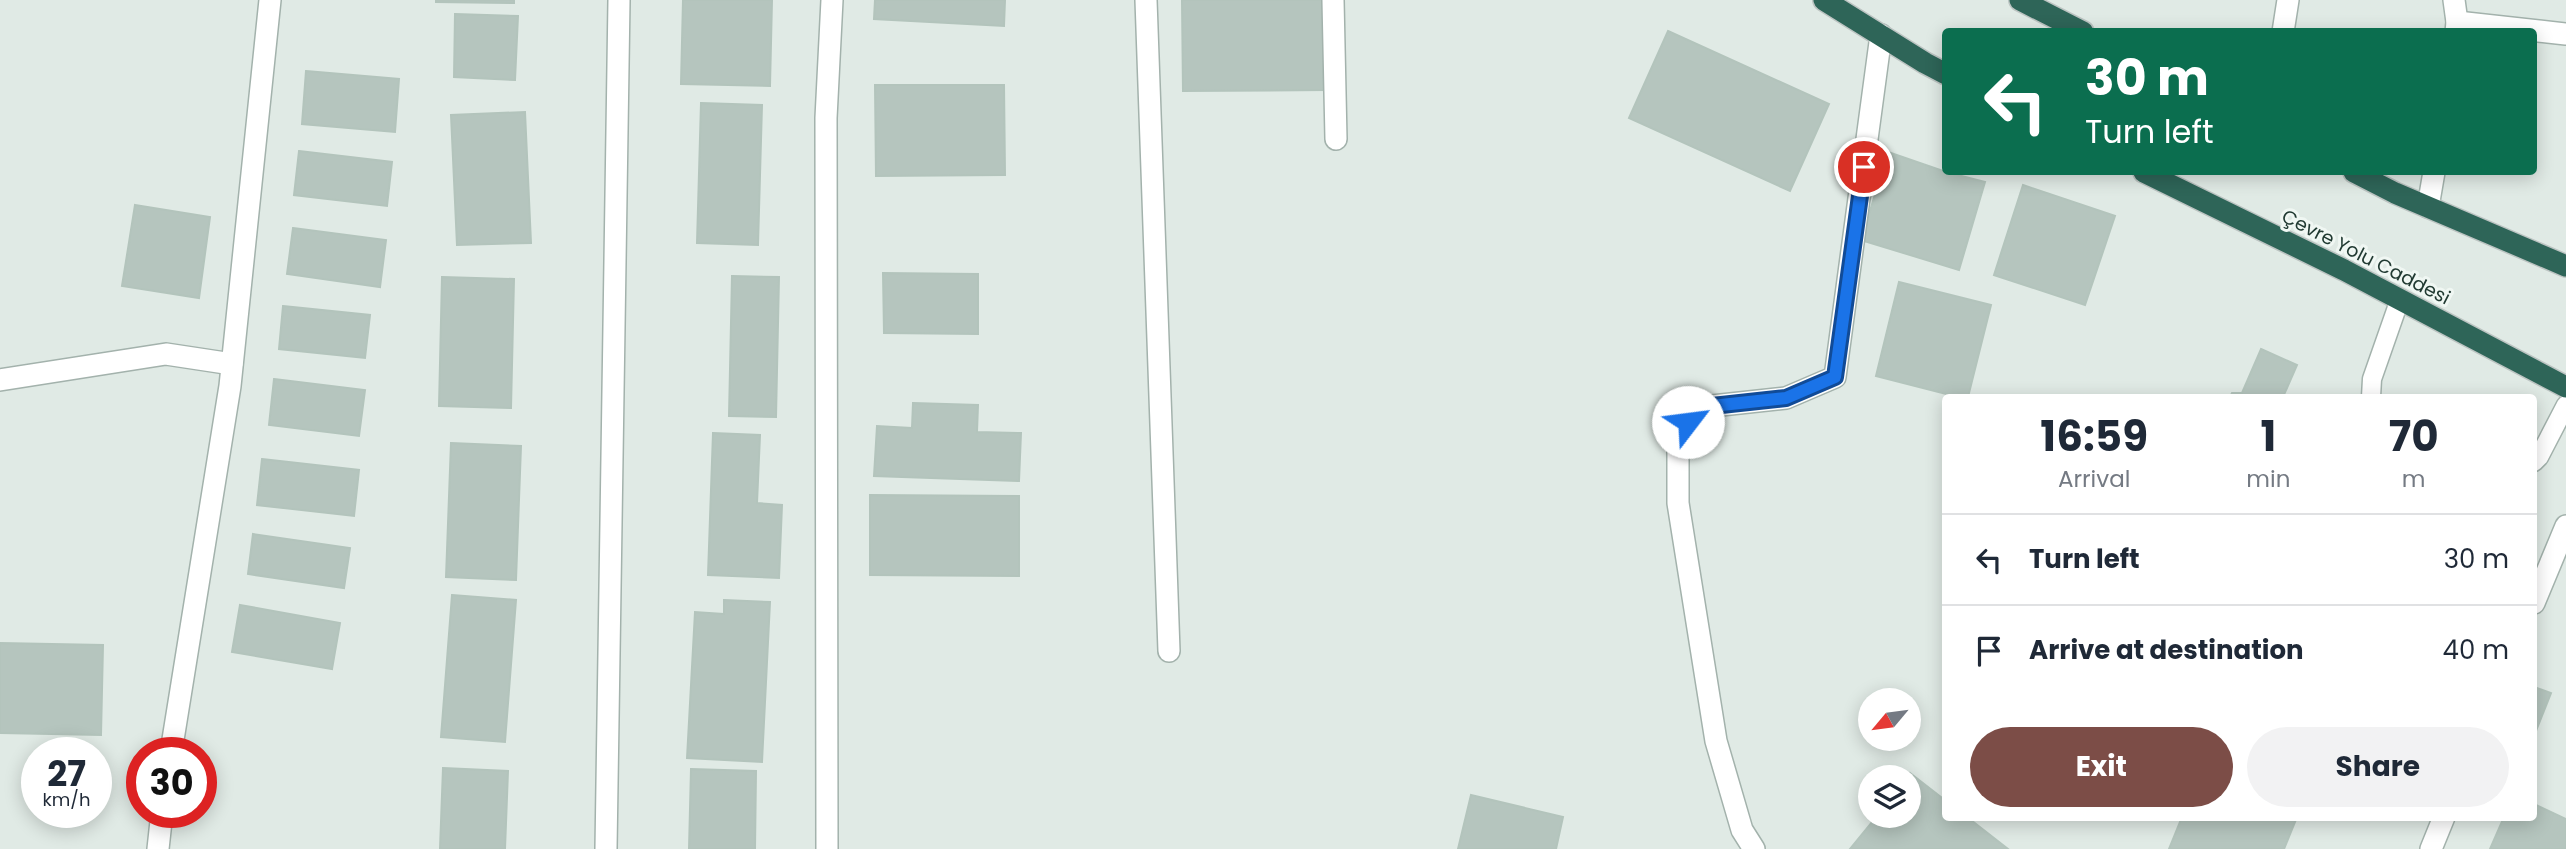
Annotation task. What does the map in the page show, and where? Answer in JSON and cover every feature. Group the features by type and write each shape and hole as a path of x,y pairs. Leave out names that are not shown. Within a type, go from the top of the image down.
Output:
{"highway":[{"path":"1824,0 1942,72"},
{"path":"2020,0 2075,28"},
{"name":"Çevre Yolu Caddesi","path":"2150,175 2400,299 2566,387"},
{"path":"2360,175 2395,193 2566,266"}],"street":[{"path":"173,737 232,364 270,0"},
{"path":"606,849 619,0"},
{"path":"827,849 826,118 832,0"},
{"path":"1146,0 1169,652"},
{"path":"1333,0 1336,139"},
{"path":"2284,28 2288,0"},
{"path":"2454,0 2457,27"},
{"path":"2537,32 2566,34"},
{"path":"1754,849 1742,830 1716,741 1678,503 1678,443 1688,422 1712,406 1786,398 1835,377 1881,36"},
{"path":"2428,207 2433,175"},
{"path":"0,380 166,354 232,364"},
{"path":"2537,596 2566,526"},
{"path":"2431,849 2442,821"},
{"path":"158,849 160,828"}],"lane":[{"path":"2371,394 2372,379 2400,299"},
{"path":"2537,459 2566,405"}],"building":[{"path":"514,0 514,3 436,2"},
{"path":"683,0 772,0 770,86 681,84"},
{"path":"875,0 1005,0 1004,26 874,19"},
{"path":"1182,0 1325,0 1326,90 1183,91"},
{"path":"455,14 518,16 515,80 454,77"},
{"path":"1668,31 1829,104 1790,191 1629,118"},
{"path":"306,71 399,79 395,132 302,124"},
{"path":"875,85 1004,85 1005,175 876,176"},
{"path":"701,103 762,105 758,245 697,243"},
{"path":"525,112 531,243 457,245 451,115"},
{"path":"299,151 392,162 387,206 294,195"},
{"path":"1888,152 1942,171 1942,175 1958,175 1985,182 1959,270 1861,240"},
{"path":"2023,185 2115,216 2085,305 1994,275"},
{"path":"135,205 210,217 199,298 122,286"},
{"path":"293,228 386,240 380,287 287,274"},
{"path":"883,273 978,274 978,334 884,333"},
{"path":"732,276 779,277 776,417 729,416"},
{"path":"442,277 514,279 511,408 439,406"},
{"path":"1899,282 1991,305 1969,394 1946,394 1876,376"},
{"path":"283,306 370,315 365,358 279,349"},
{"path":"2261,349 2297,365 2284,394 2232,394 2242,393"},
{"path":"274,379 365,390 359,436 269,425"},
{"path":"913,403 978,405 977,432 1021,433 1019,481 874,476 877,426 912,428"},
{"path":"713,433 760,435 757,503 782,505 779,578 708,575"},
{"path":"451,443 521,446 516,580 446,577"},
{"path":"262,459 359,470 354,516 257,505"},
{"path":"870,495 1019,496 1019,576 870,575"},
{"path":"253,534 350,548 344,588 248,574"},
{"path":"452,595 516,600 505,742 441,737"},
{"path":"724,600 770,602 762,762 687,758 695,612 724,614"},
{"path":"240,605 340,623 332,669 232,652"},
{"path":"0,643 103,645 101,735 0,733"},
{"path":"2537,688 2551,693 2537,728"},
{"path":"443,768 508,771 505,849 440,849"},
{"path":"691,769 756,771 755,849 689,849"},
{"path":"1921,782 1942,798 1942,821 1972,821 2008,849 1850,849 1867,828 1921,828"},
{"path":"1471,795 1563,817 1556,849 1458,849"},
{"path":"2537,805 2566,819 2566,849 2490,849 2502,821 2537,821"},
{"path":"2180,821 2295,821 2284,849 2169,849"}],"route":[{"path":"1688,422 1712,406 1786,398 1835,377 1864,167"}]}
